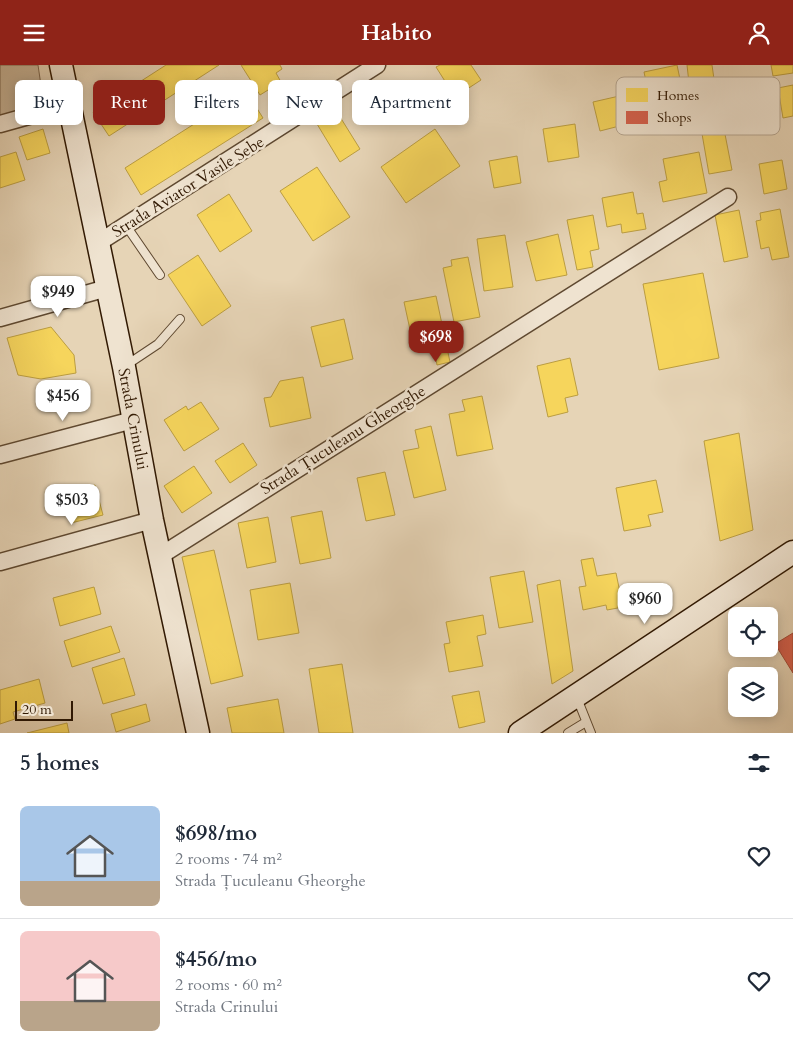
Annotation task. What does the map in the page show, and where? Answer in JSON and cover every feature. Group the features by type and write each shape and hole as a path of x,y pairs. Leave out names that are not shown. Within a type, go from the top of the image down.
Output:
{"street":[{"name":"Strada Crinului","path":"61,65 64,80"},
{"name":"Strada Aviator Vasile Sebe","path":"98,243 127,227 378,65"},
{"path":"0,124 15,120"},
{"name":"Strada Crinului","path":"72,125 124,367 152,520 198,733"},
{"name":"Strada Țuculeanu Gheorghe","path":"160,556 728,197"},
{"path":"0,318 107,288"},
{"path":"0,455 133,420"},
{"path":"0,562 152,520"},
{"path":"520,733 793,552"}],"lane":[{"path":"127,227 160,275"},
{"path":"124,367 152,349 180,319"},
{"path":"576,695 591,733"},
{"path":"568,733 586,721"}],"shaded area":[{"path":"0,65 38,65 40,80 15,80 15,113 0,117"}],"building: Homes":[{"path":"166,65 219,65 196,80 175,80 175,93 165,100 165,80 143,80"},
{"path":"241,65 280,65 282,69 276,73 280,80 268,80 268,90 260,95 258,92 258,80 250,80"},
{"path":"440,65 471,65 481,80 469,88 469,80 444,80 436,67"},
{"path":"677,65 680,77 645,77 644,72"},
{"path":"687,65 712,65 714,77 688,77"},
{"path":"771,65 793,65 793,73 773,76"},
{"path":"793,85 793,116 783,118 780,88"},
{"path":"616,97 616,127 600,131 593,102"},
{"path":"258,110 263,118 258,121"},
{"path":"342,120 360,149 340,162 318,125 342,125"},
{"path":"575,124 579,157 548,162 543,129"},
{"path":"102,125 126,125 109,136"},
{"path":"193,125 252,125 141,195 125,168"},
{"path":"43,129 50,153 27,160 19,137"},
{"path":"435,129 460,166 406,203 381,167"},
{"path":"702,135 725,135 732,170 709,174"},
{"path":"16,152 25,180 0,188 0,157"},
{"path":"699,152 707,193 663,202 659,182 667,180 663,159"},
{"path":"517,156 521,183 494,188 489,161"},
{"path":"782,160 787,189 764,194 759,164"},
{"path":"317,167 350,217 313,241 280,191"},
{"path":"633,192 637,214 643,213 646,229 622,233 621,224 607,227 602,198"},
{"path":"229,194 252,231 220,252 197,215"},
{"path":"780,209 789,257 772,260 769,247 761,249 756,221 761,220 760,213"},
{"path":"739,210 748,257 724,262 715,215"},
{"path":"593,215 599,249 590,251 593,267 577,270 567,220"},
{"path":"558,234 567,275 536,281 526,242"},
{"path":"505,235 513,287 484,291 477,239"},
{"path":"198,255 231,306 202,326 168,275"},
{"path":"468,257 480,317 454,322 443,268 452,266 451,260"},
{"path":"703,273 719,358 659,370 643,284"},
{"path":"436,296 450,362 437,365 433,343 414,348 404,302"},
{"path":"344,319 353,359 321,367 311,327"},
{"path":"51,327 74,355 76,373 41,379 18,375 7,338"},
{"path":"570,358 578,395 565,398 568,412 548,417 537,366"},
{"path":"303,377 311,418 270,427 264,398 271,397 280,381"},
{"path":"482,396 493,449 457,456 449,414 465,411 462,400"},
{"path":"201,402 219,429 184,451 164,420 186,406 188,410"},
{"path":"431,426 446,490 414,498 403,451 419,448 415,430"},
{"path":"739,433 753,530 720,541 704,441"},
{"path":"243,443 257,465 230,483 215,461"},
{"path":"194,466 212,493 182,513 164,486"},
{"path":"385,472 395,515 366,521 357,478"},
{"path":"656,480 663,512 648,515 651,526 624,531 616,488"},
{"path":"95,485 103,515 71,523 63,493"},
{"path":"322,511 331,558 300,564 291,517"},
{"path":"268,517 276,562 247,568 238,523"},
{"path":"214,550 243,676 211,684 182,557"},
{"path":"593,558 597,576 616,573 623,607 607,610 606,605 583,610 579,587 586,586 581,560"},
{"path":"524,571 533,622 499,628 490,577"},
{"path":"560,580 573,671 552,684 537,585"},
{"path":"290,583 299,633 258,640 250,590"},
{"path":"94,587 101,614 60,626 53,598"},
{"path":"483,615 486,634 477,636 483,666 449,672 444,644 450,643 446,622"},
{"path":"111,626 120,652 72,667 64,641"},
{"path":"124,658 135,695 103,704 92,668"},
{"path":"342,664 353,733 319,733 309,669"},
{"path":"39,679 45,703 13,712 15,719 0,724 0,690"},
{"path":"479,691 485,722 459,728 452,696"},
{"path":"278,699 284,733 232,733 227,708"},
{"path":"146,704 150,721 116,732 111,714"},
{"path":"67,723 69,733 27,733"}],"building: Shops":[{"path":"793,633 793,673 778,649 778,642"}]}
